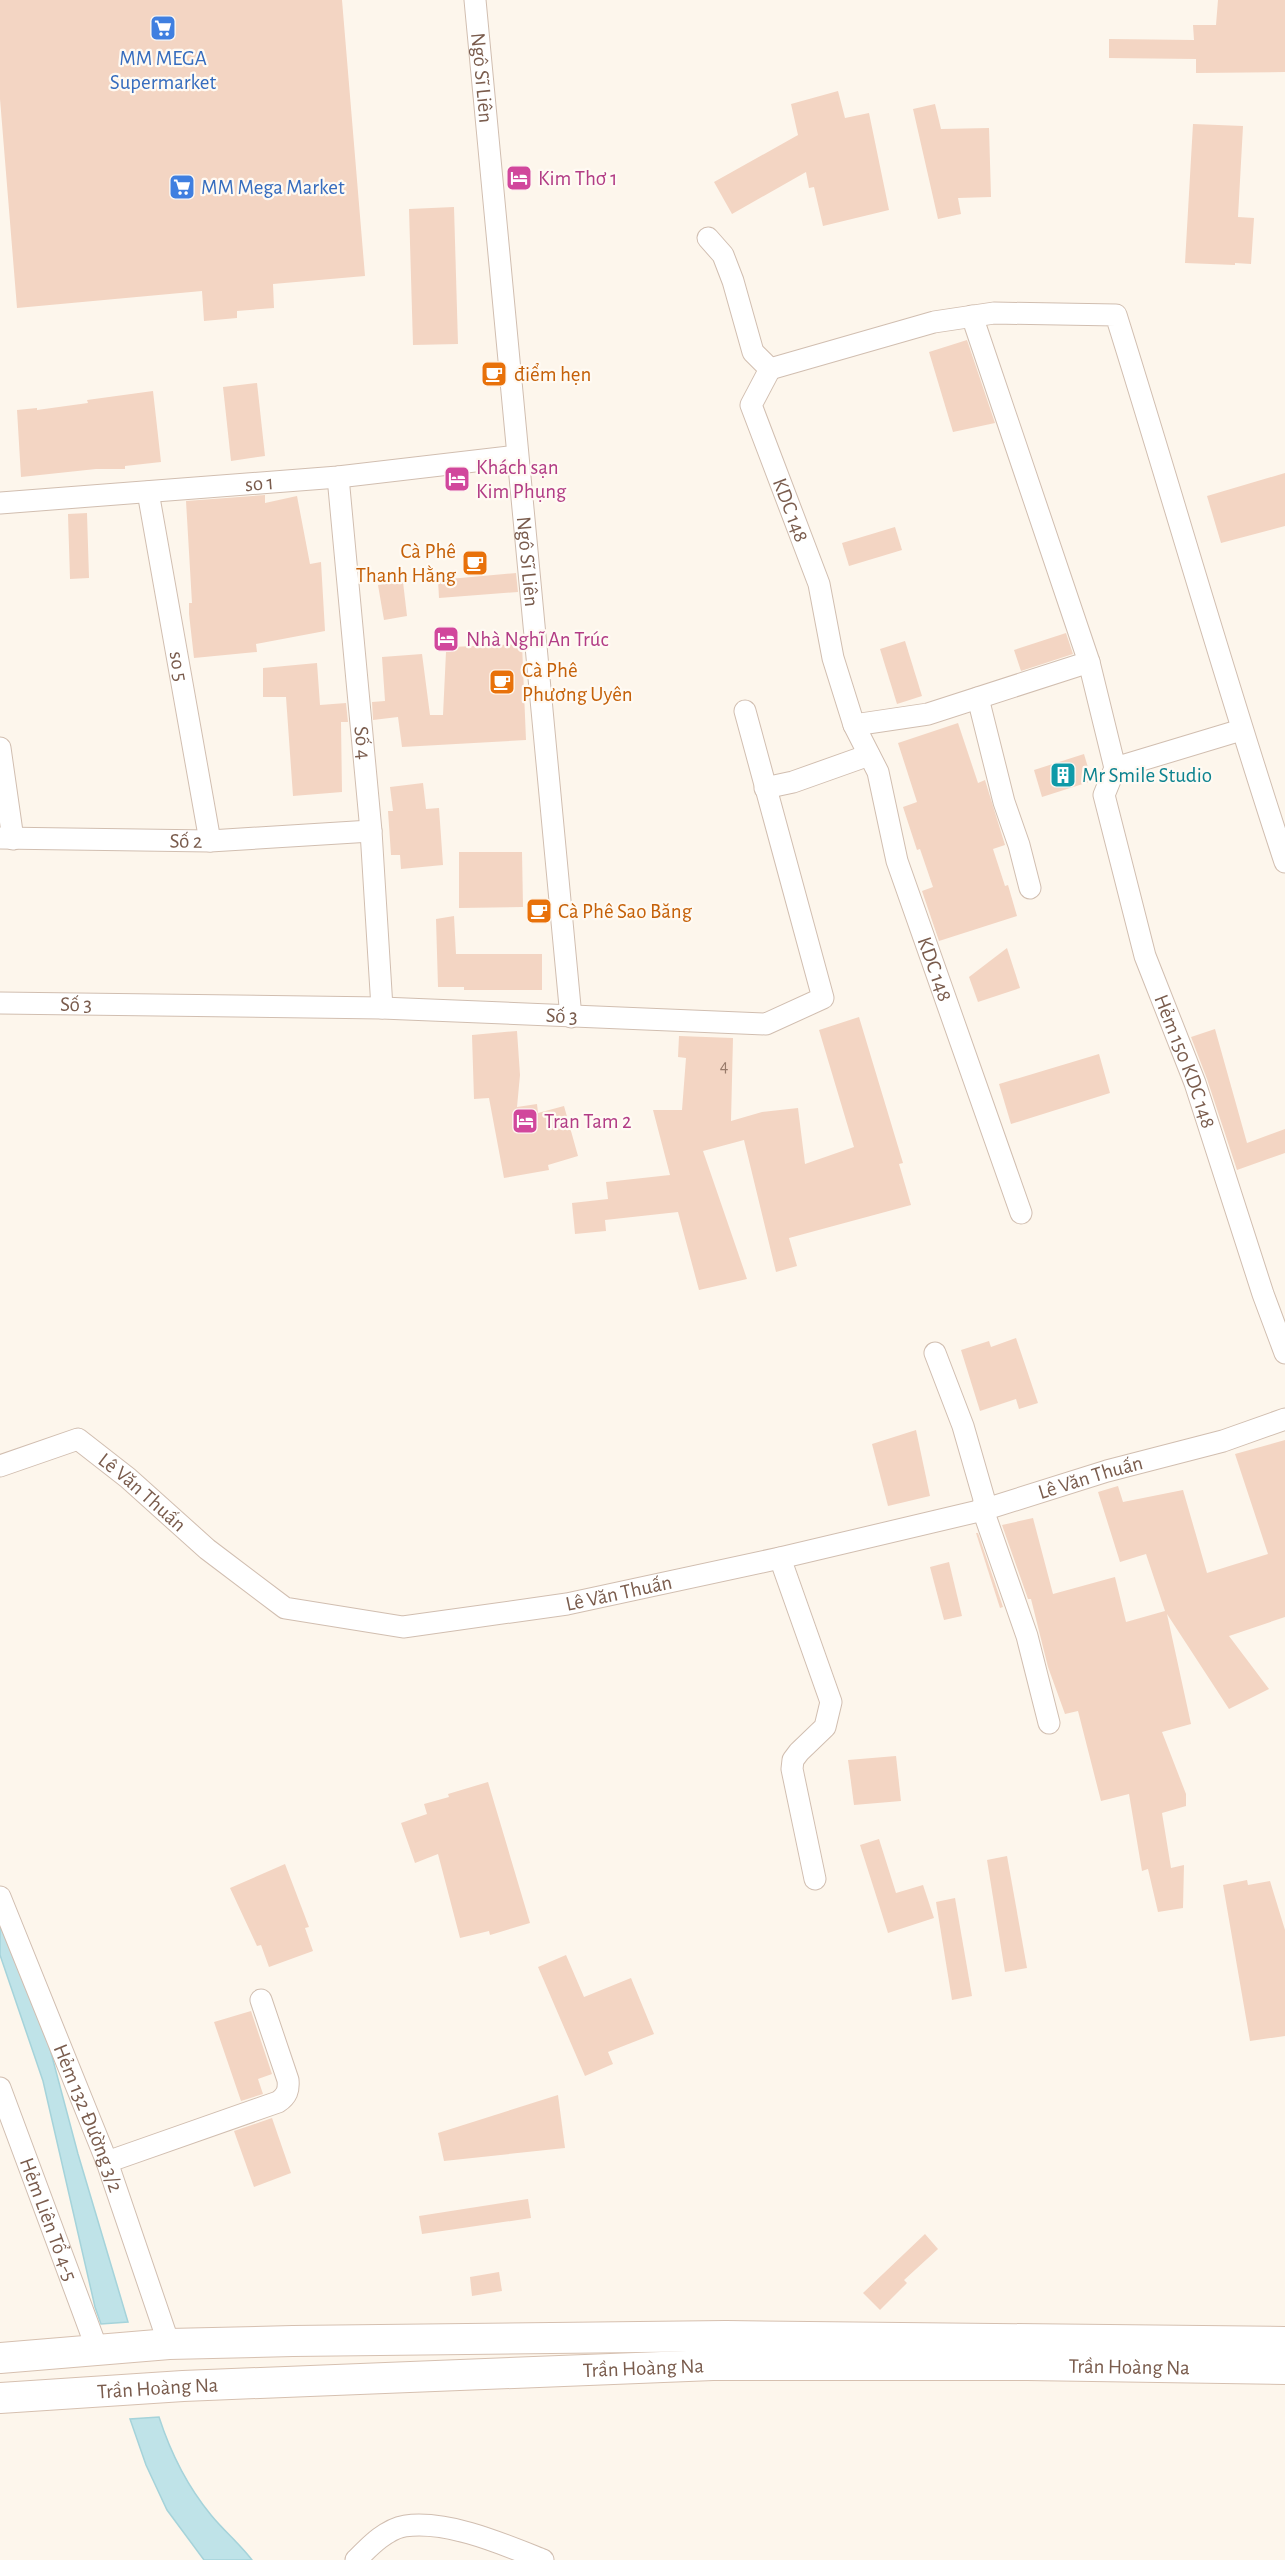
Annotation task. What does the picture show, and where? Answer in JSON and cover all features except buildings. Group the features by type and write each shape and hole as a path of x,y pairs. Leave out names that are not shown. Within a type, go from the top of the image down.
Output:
{"main road":[{"name":"Trần Hoàng Na","path":"0,2358 169,2344 726,2336 1285,2342"},
{"path":"169,2344 183,2386"},
{"path":"97,2349 107,2391"},
{"name":"Trần Hoàng Na","path":"0,2398 183,2386 713,2365 1285,2368"}],"street":[{"name":"Ngô Sĩ Liên","path":"475,0 571,1017"},
{"path":"708,238 723,255 733,280 753,352 770,369 934,322 972,316 994,313 1116,315 1175,502 1241,729 1284,857"},
{"path":"972,316 1089,662 1115,768 1241,729"},
{"name":"KDC 148","path":"770,369 751,405 819,584 833,658 854,725 878,772 897,861 1020,1213"},
{"name":"so 1","path":"0,504 338,477 517,456"},
{"name":"Số 4","path":"338,477 371,831 382,1008"},
{"name":"so 5","path":"148,492 210,841"},
{"path":"854,725 928,714 1089,662"},
{"path":"978,698 1004,802 1019,845 1030,888"},
{"name":"Số 3","path":"0,1003 382,1008 765,1024 823,998 745,711"},
{"path":"0,748 7,838"},
{"path":"765,788 792,783 869,755"},
{"name":"Hẻm 150 KDC 148","path":"1115,768 1104,795 1145,956 1195,1083 1263,1294 1285,1353"},
{"name":"Số 2","path":"7,838 210,841 371,831"},
{"path":"935,1353 963,1426 984,1498 983,1510 1027,1636 1049,1723"},
{"name":"Lê Văn Thuấn","path":"0,1466 78,1439 128,1478 207,1549 285,1608 402,1627 567,1604 780,1558 983,1510 1107,1471 1223,1441 1285,1419"},
{"path":"780,1558 831,1702 825,1727 799,1752 793,1760 792,1769 815,1879"},
{"name":"Hẻm 132 Đường 3/2","path":"0,1897 107,2162 169,2344"},
{"path":"107,2162 284,2098 288,2092 288,2080 261,2000"},
{"name":"Hẻm Liên Tổ 4-5","path":"0,2088 97,2349"},
{"path":"356,2560 374,2542 403,2526 451,2528 543,2560"}],"water":[{"path":"0,1922 45,2030 78,2154 128,2322 101,2324 95,2307 43,2081 0,1955"},
{"path":"159,2417 174,2456 187,2481 211,2515 252,2560 204,2560 167,2510 146,2465 130,2419"}],"place":[{"name":"MM MEGA Supermarket","path":"163,28"},
{"name":"Kim Thơ 1","path":"519,178"},
{"name":"MM Mega Market","path":"182,187"},
{"name":"điểm hẹn","path":"494,374"},
{"name":"Khách sạn Kim Phụng","path":"457,479"},
{"name":"Cà Phê Thanh Hằng","path":"475,563"},
{"name":"Nhà Nghĩ An Trúc","path":"446,639"},
{"name":"Cà Phê Phương Uyên","path":"502,682"},
{"name":"Mr Smile Studio","path":"1063,775"},
{"name":"Cà Phê Sao Băng","path":"539,911"},
{"name":"Tran Tam 2","path":"525,1121"}]}
